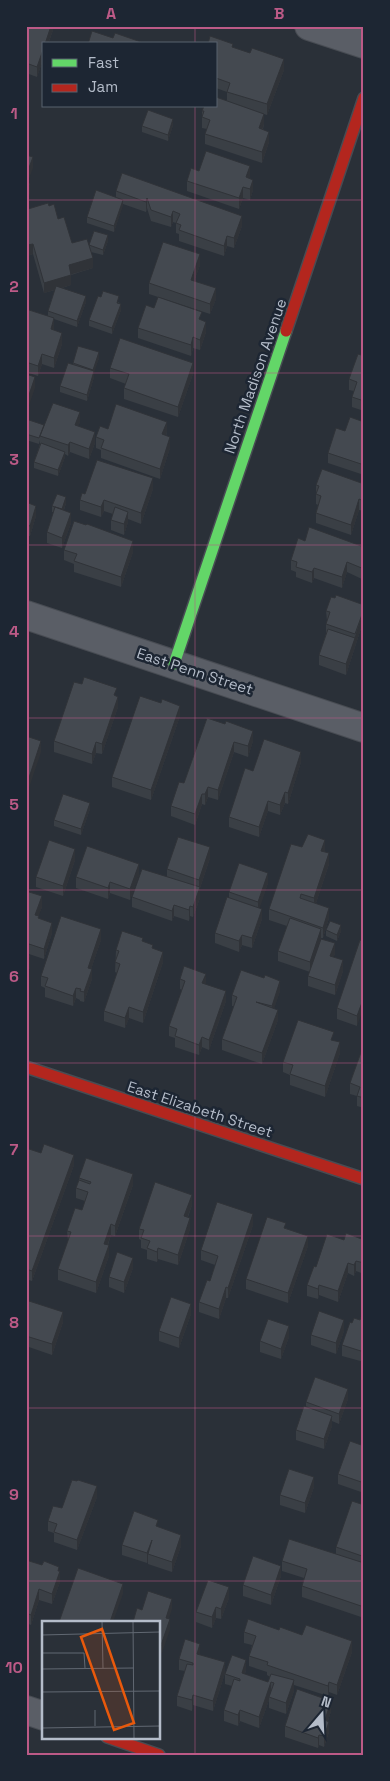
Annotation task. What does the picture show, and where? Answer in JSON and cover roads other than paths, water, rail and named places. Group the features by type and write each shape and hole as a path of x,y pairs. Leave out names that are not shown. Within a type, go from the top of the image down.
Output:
{"street":[{"path":"309,26 364,44"},
{"name":"North Madison Avenue","path":"174,664 364,98"},
{"name":"East Penn Street","path":"26,615 364,728"},
{"name":"East Elizabeth Street","path":"26,1067 364,1179"},
{"path":"26,1710 42,1715"},
{"path":"110,1738 159,1755"}]}
